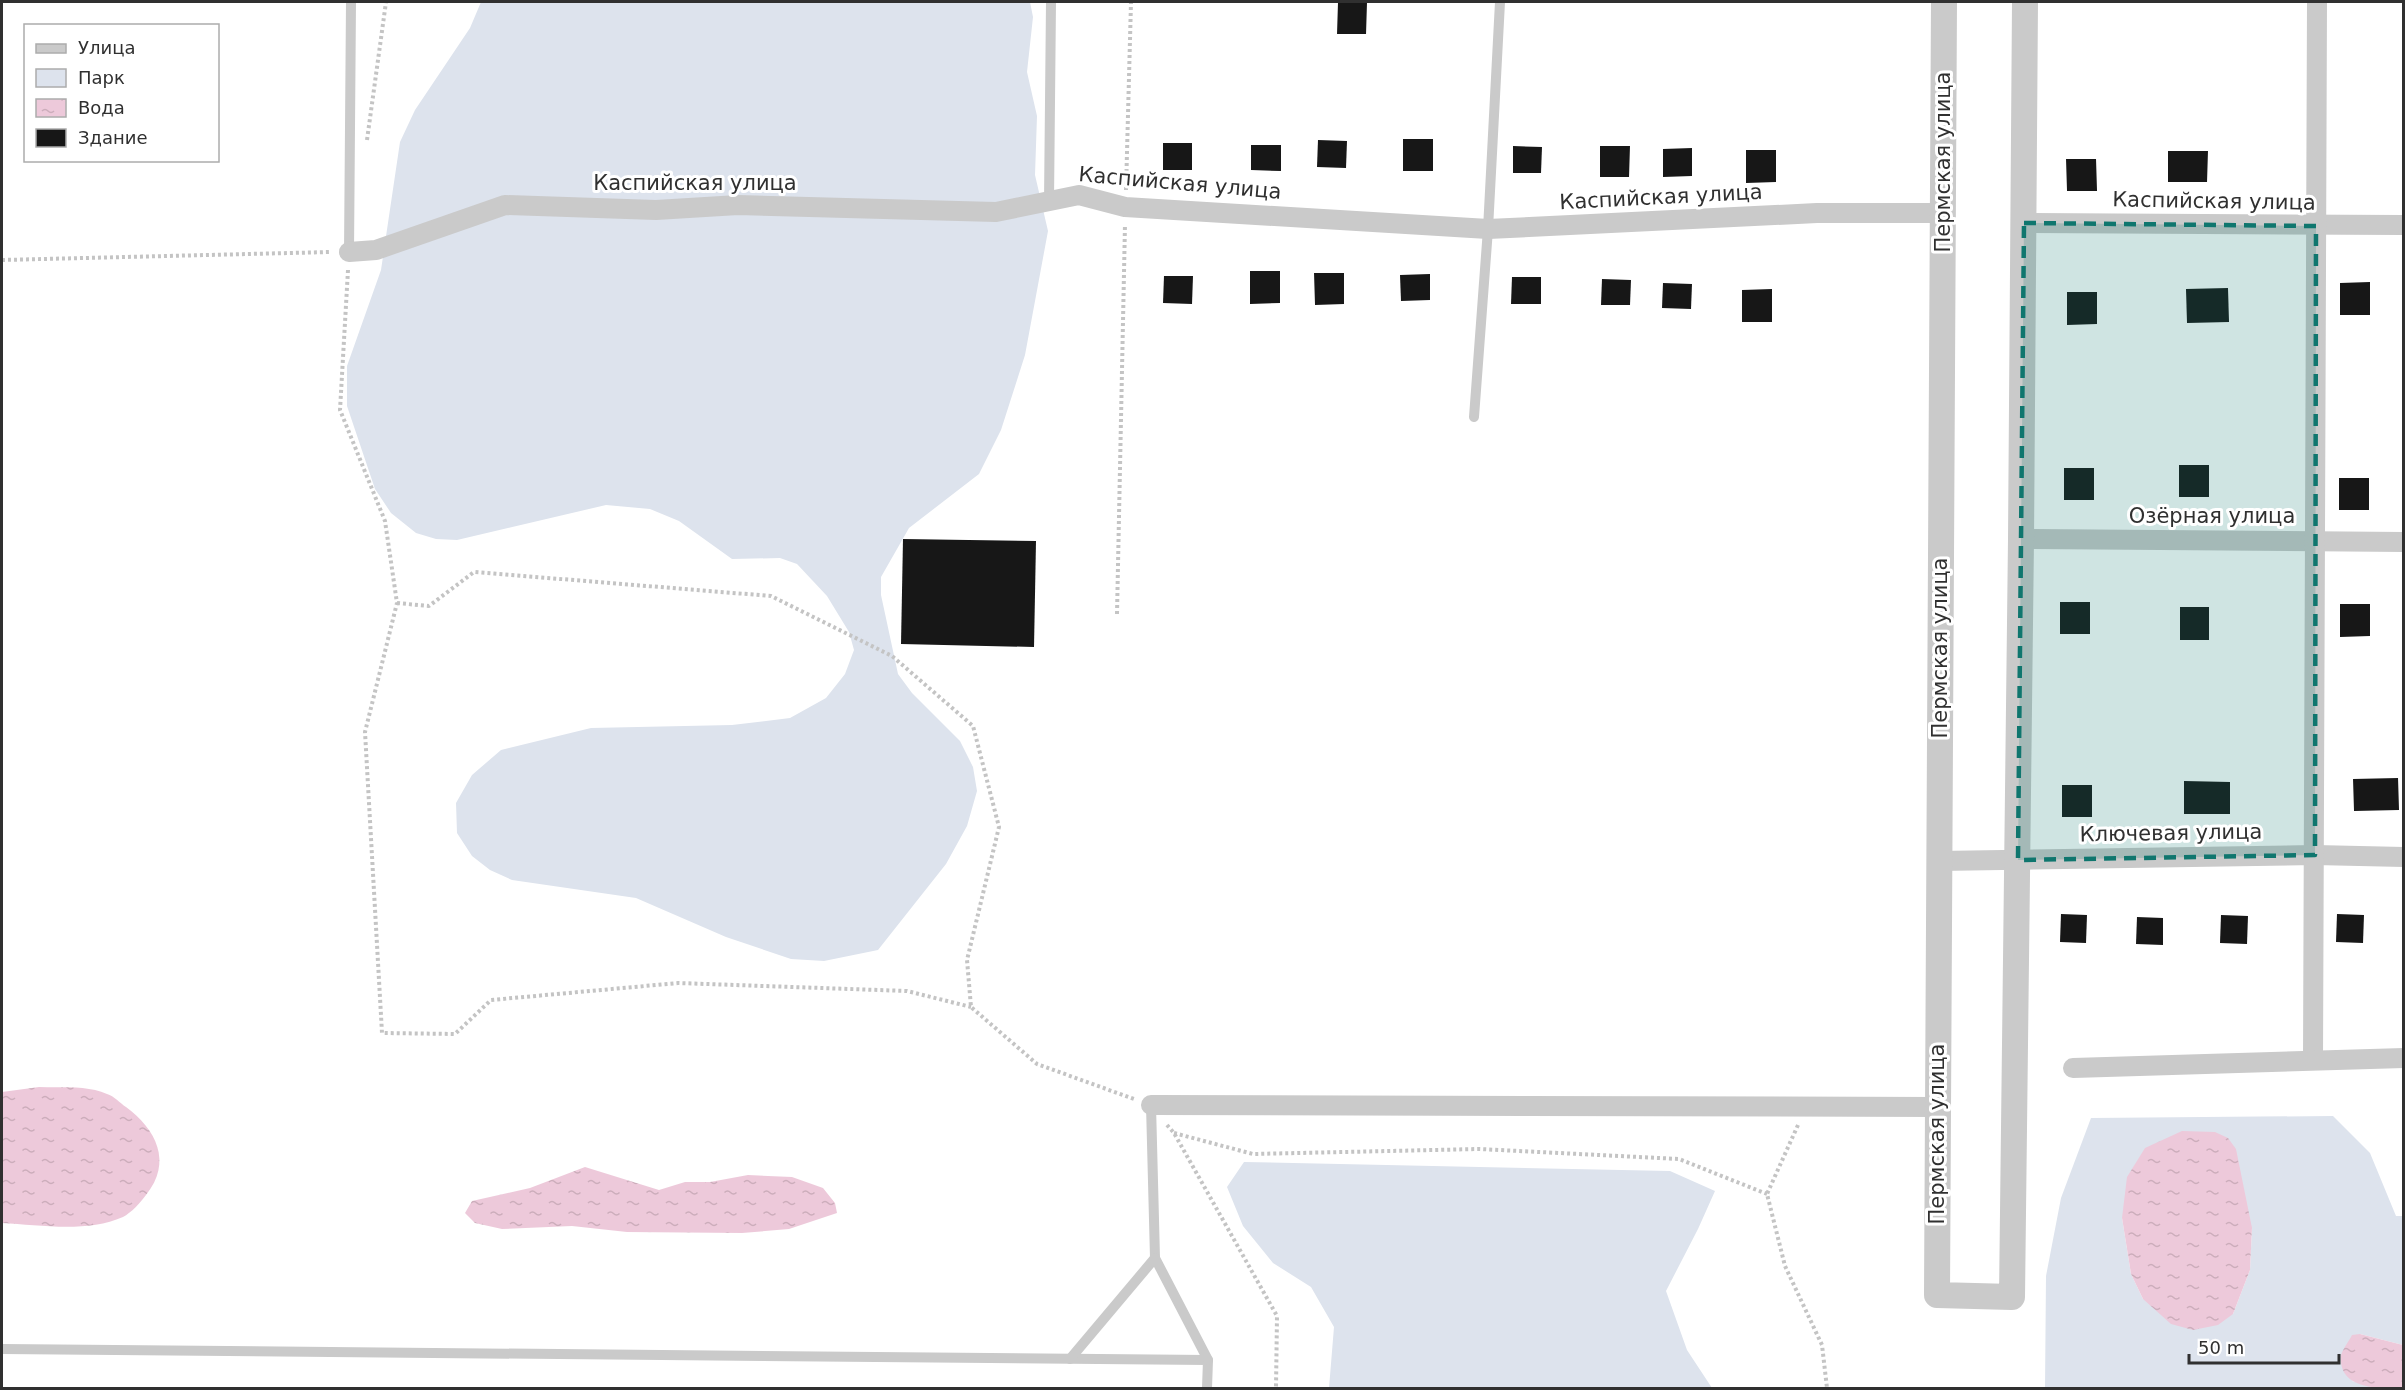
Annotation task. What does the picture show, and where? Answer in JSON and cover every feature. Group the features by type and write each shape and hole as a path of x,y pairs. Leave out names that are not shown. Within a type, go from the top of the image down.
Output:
{"street":[{"name":"Пермская улица","path":"1944,2 1937,1295 2012,1297 2018,860"},
{"path":"2018,860 2025,2"},
{"path":"2313,1060 2317,2"},
{"name":"Каспийская улица","path":"350,252 376,250 505,205 656,210 738,205 996,213 1079,195 1125,207 1488,229 1817,213 1943,213"},
{"name":"Каспийская улица","path":"2024,223 2403,225"},
{"name":"Озёрная улица","path":"2021,539 2403,542"},
{"name":"Ключевая улица","path":"1939,861 2315,855 2403,857"},
{"path":"2073,1068 2403,1058"},
{"path":"1151,1105 1938,1107"}],"lane":[{"path":"350,252 351,2"},
{"path":"1050,201 1051,2"},
{"path":"1474,417 1488,229 1500,2"},
{"path":"1151,1105 1155,1258 1208,1360 1207,1389"},
{"path":"1070,1359 1155,1258"},
{"path":"2,1349 1208,1360"}],"path":[{"path":"365,150 386,2"},
{"path":"1117,614 1131,2"},
{"path":"2,260 350,252 340,410 385,521 397,603 365,732 382,1034 455,1034 491,999 678,983 907,991 971,1007 1036,1064 1151,1105 1174,1133 1277,1316 1276,1389"},
{"path":"397,603 429,606 474,572 771,596 892,656 974,726 999,827 967,960 971,1007"},
{"path":"1806,1107 1767,1194 1785,1266 1822,1344 1827,1389"},
{"path":"1174,1133 1253,1154 1479,1149 1679,1159 1767,1194"}],"highlighted area":[{"path":"2024,223 2316,226 2315,855 2018,860"}],"green space":[{"path":"481,2 1030,2 1033,17 1027,72 1037,116 1035,175 1048,231 1025,355 1001,430 979,474 909,528 881,577 881,595 898,674 912,693 960,741 973,767 977,791 967,826 946,864 878,950 824,961 791,959 726,937 636,898 512,880 490,870 472,856 457,833 456,803 472,775 501,750 591,728 732,725 790,718 826,698 845,674 854,650 849,632 827,596 797,564 780,558 732,559 679,521 650,509 606,505 457,540 436,539 416,533 391,513 375,489 347,406 347,366 381,270 400,142 415,110 470,28"},
{"path":"2333,1116 2370,1153 2396,1216 2403,1216 2403,1345 2360,1334 2352,1381 2376,1388 2045,1388 2046,1276 2061,1198 2091,1118","holes":["2122,1218 2252,1228 2250,1270 2233,1314 2143,1299 2131,1274"]},
{"path":"1244,1162 1670,1171 1715,1191 1666,1291 1687,1350 1712,1388 1329,1388 1334,1327 1311,1287 1273,1263 1243,1226 1227,1187"}],"water":[{"path":"39,1087 82,1088 99,1091 115,1098 146,1125 157,1147 158,1170 154,1183 146,1195 123,1217 109,1222 79,1226 2,1223 2,1092"},
{"path":"2182,1131 2215,1132 2228,1138 2236,1149 2252,1228 2250,1270 2233,1314 2218,1325 2193,1330 2171,1324 2143,1299 2131,1274 2122,1218 2127,1177 2145,1148"},
{"path":"585,1167 659,1190 685,1182 710,1182 748,1175 792,1177 823,1188 835,1203 837,1213 789,1229 742,1233 627,1232 572,1226 502,1229 475,1223 465,1213 472,1201 530,1188"},
{"path":"2360,1334 2403,1345 2403,1388 2363,1385 2346,1375 2342,1367 2341,1356 2352,1335"}],"building":[{"path":"1338,2 1367,2 1366,34 1337,34"},
{"path":"1403,139 1433,139 1433,171 1403,171"},
{"path":"1318,140 1347,141 1346,168 1317,167"},
{"path":"1163,143 1192,143 1192,170 1163,170"},
{"path":"1251,145 1281,145 1281,171 1251,170"},
{"path":"1513,146 1542,147 1541,173 1513,173"},
{"path":"1600,146 1630,146 1629,177 1600,177"},
{"path":"1692,148 1692,176 1663,177 1663,149"},
{"path":"1746,150 1776,150 1776,182 1746,183"},
{"path":"2168,151 2208,151 2207,182 2168,182"},
{"path":"2066,159 2096,159 2097,191 2067,191"},
{"path":"1250,271 1280,271 1280,303 1250,304"},
{"path":"1314,273 1344,273 1344,304 1315,305"},
{"path":"1430,274 1430,300 1401,301 1400,275"},
{"path":"1164,276 1193,276 1192,304 1163,303"},
{"path":"1512,277 1541,277 1541,304 1511,304"},
{"path":"1602,279 1631,280 1630,305 1601,305"},
{"path":"2370,282 2370,315 2340,315 2340,283"},
{"path":"1663,283 1692,284 1691,309 1662,308"},
{"path":"2228,288 2229,322 2187,323 2186,289"},
{"path":"1772,289 1772,322 1742,322 1742,290"},
{"path":"2067,292 2097,292 2097,324 2067,325"},
{"path":"2179,465 2209,465 2209,497 2179,497"},
{"path":"2064,468 2094,468 2094,500 2064,500"},
{"path":"2339,478 2369,478 2369,510 2339,510"},
{"path":"903,539 1036,541 1034,647 901,644"},
{"path":"2060,602 2090,602 2090,634 2060,634"},
{"path":"2340,604 2370,604 2370,636 2340,637"},
{"path":"2180,607 2209,607 2209,640 2180,640"},
{"path":"2398,778 2399,810 2354,811 2353,779"},
{"path":"2184,781 2230,782 2230,814 2184,814"},
{"path":"2062,785 2092,785 2092,817 2062,817"},
{"path":"2061,914 2087,915 2086,943 2060,942"},
{"path":"2337,914 2364,915 2363,943 2336,942"},
{"path":"2221,915 2248,916 2247,944 2220,943"},
{"path":"2137,917 2163,918 2163,945 2136,944"}]}
